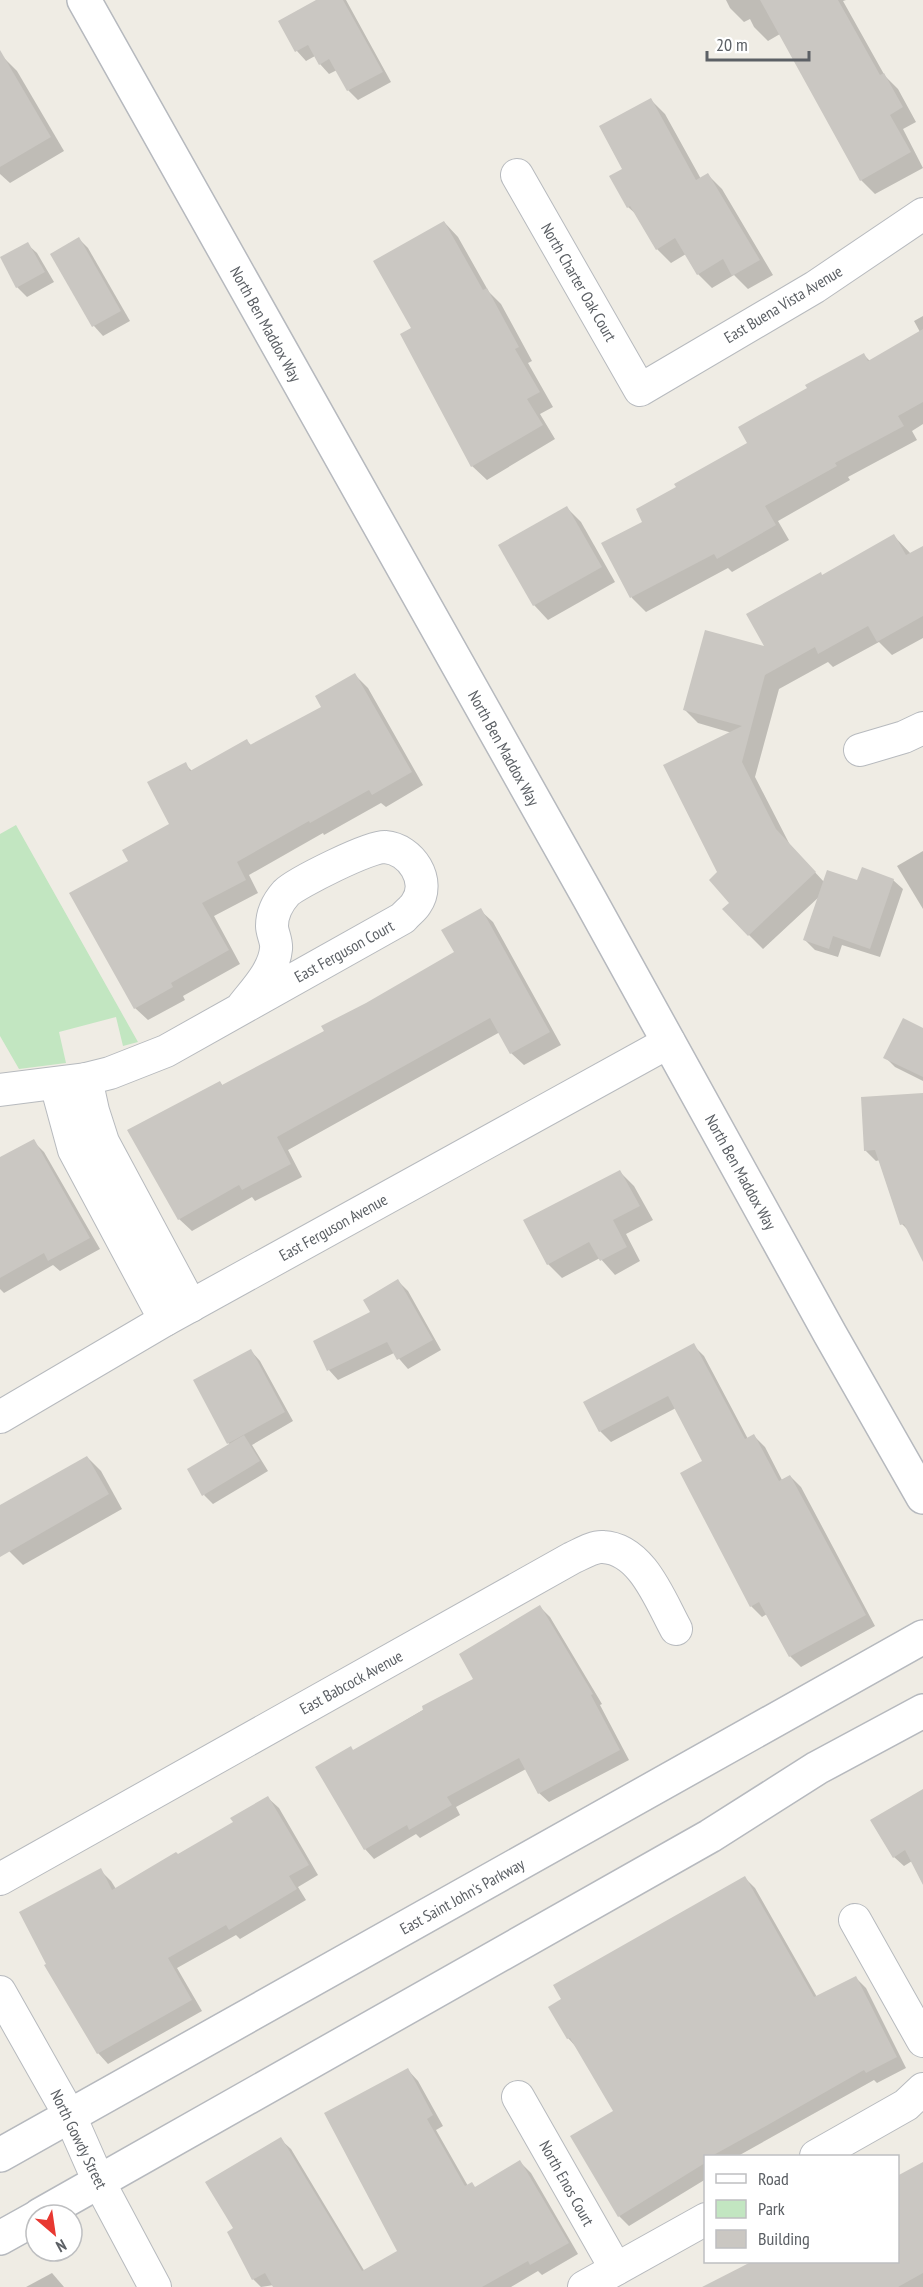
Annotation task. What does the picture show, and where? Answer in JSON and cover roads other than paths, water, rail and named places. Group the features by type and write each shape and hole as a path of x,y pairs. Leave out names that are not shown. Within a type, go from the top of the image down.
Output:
{"main road":[{"name":"North Ben Maddox Way","path":"84,0 923,1497"},
{"name":"East Saint John's Parkway","path":"0,2155 923,1637"},
{"path":"61,2203 690,1848 817,1768 923,1711"},
{"path":"0,2238 24,2224"}],"street":[{"name":"North Charter Oak Court","path":"517,175 640,390"},
{"name":"East Buena Vista Avenue","path":"640,390 815,287 923,214"},
{"path":"860,750 904,737 923,728"},
{"name":"East Ferguson Court","path":"0,1090 71,1082 110,1073 166,1051 404,918 417,903 422,886 417,867 403,851 384,846 366,850 288,891 276,907 272,926 276,948 269,970 242,1007"},
{"name":"East Ferguson Avenue","path":"0,1417 178,1313 669,1042"},
{"path":"71,1082 93,1111 103,1142 178,1313"},
{"name":"East Babcock Avenue","path":"0,1879 572,1558 602,1546 628,1554 648,1579 676,1629"},
{"path":"855,1920 923,2041"},
{"name":"North Gowdy Street","path":"0,1992 70,2116 99,2182 155,2287"},
{"path":"819,2155 906,2105 923,2089"},
{"name":"North Enos Court","path":"519,2097 616,2269"},
{"path":"584,2287 704,2220"}]}
